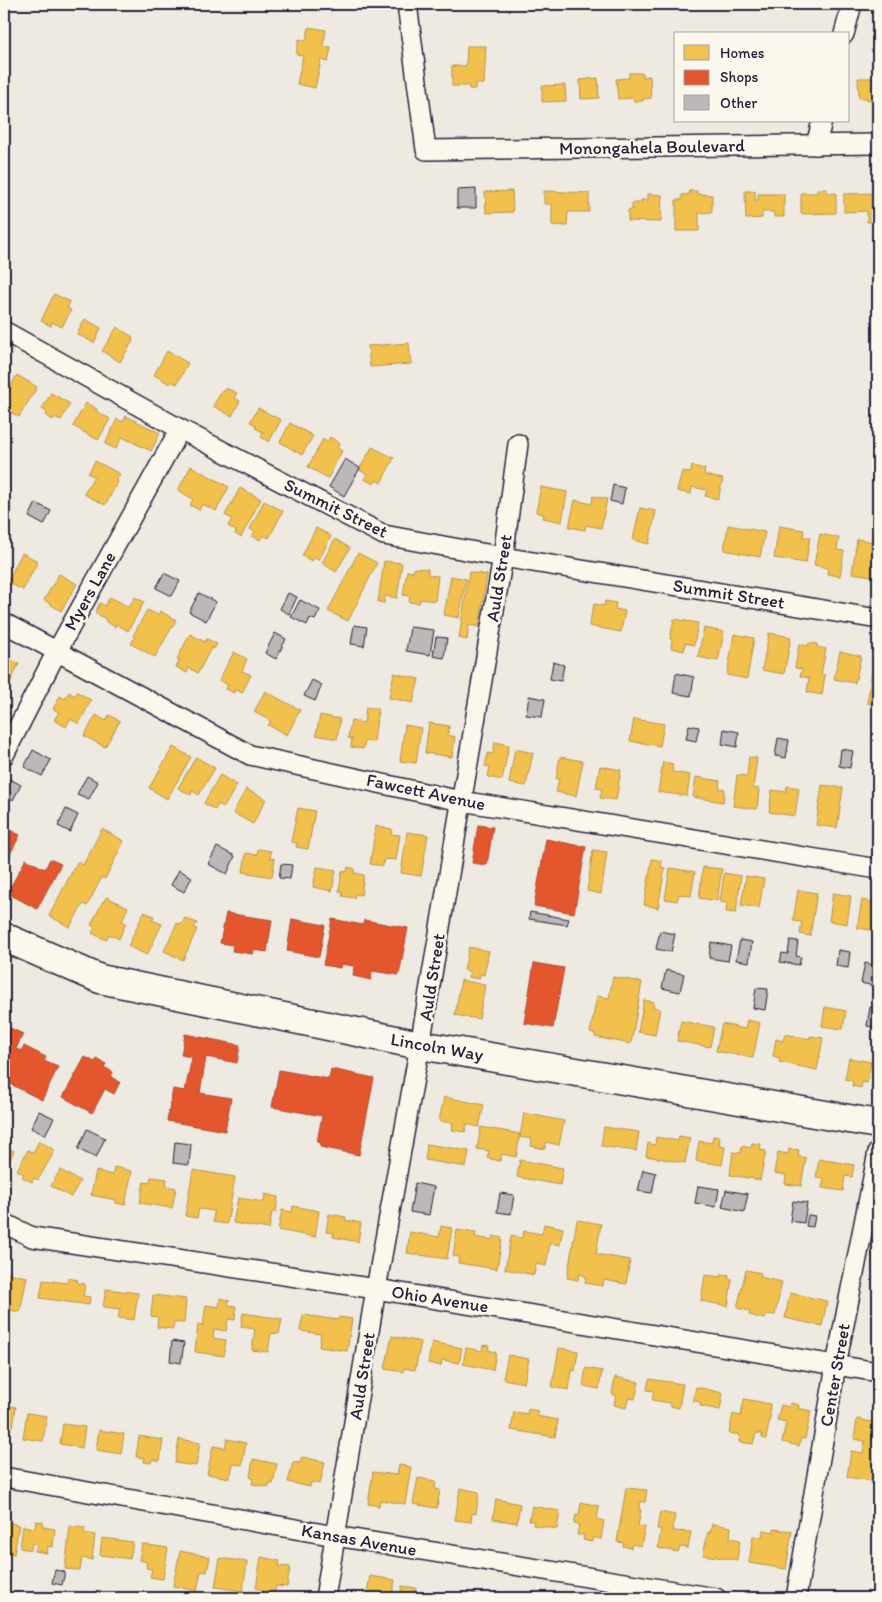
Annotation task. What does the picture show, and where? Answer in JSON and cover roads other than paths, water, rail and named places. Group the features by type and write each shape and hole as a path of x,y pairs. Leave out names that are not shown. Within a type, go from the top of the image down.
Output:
{"main road":[{"name":"Lincoln Way","path":"4,937 100,980 420,1045 878,1124"}],"street":[{"name":"Monongahela Boulevard","path":"407,4 426,150 878,144"},
{"path":"845,32 852,4"},
{"path":"816,145 822,122"},
{"name":"Summit Street","path":"4,331 180,429 384,535 503,557 878,619"},
{"name":"Myers Lane","path":"4,755 56,651 180,429"},
{"name":"Auld Street","path":"325,1598 376,1289 420,1045 503,557 518,444"},
{"name":"Fawcett Avenue","path":"4,623 250,755 461,801 878,869"},
{"name":"Center Street","path":"796,1598 836,1365 878,1152"},
{"name":"Ohio Avenue","path":"4,1222 32,1237 376,1289 878,1372"},
{"name":"Kansas Avenue","path":"4,1477 335,1536 716,1598"}]}
